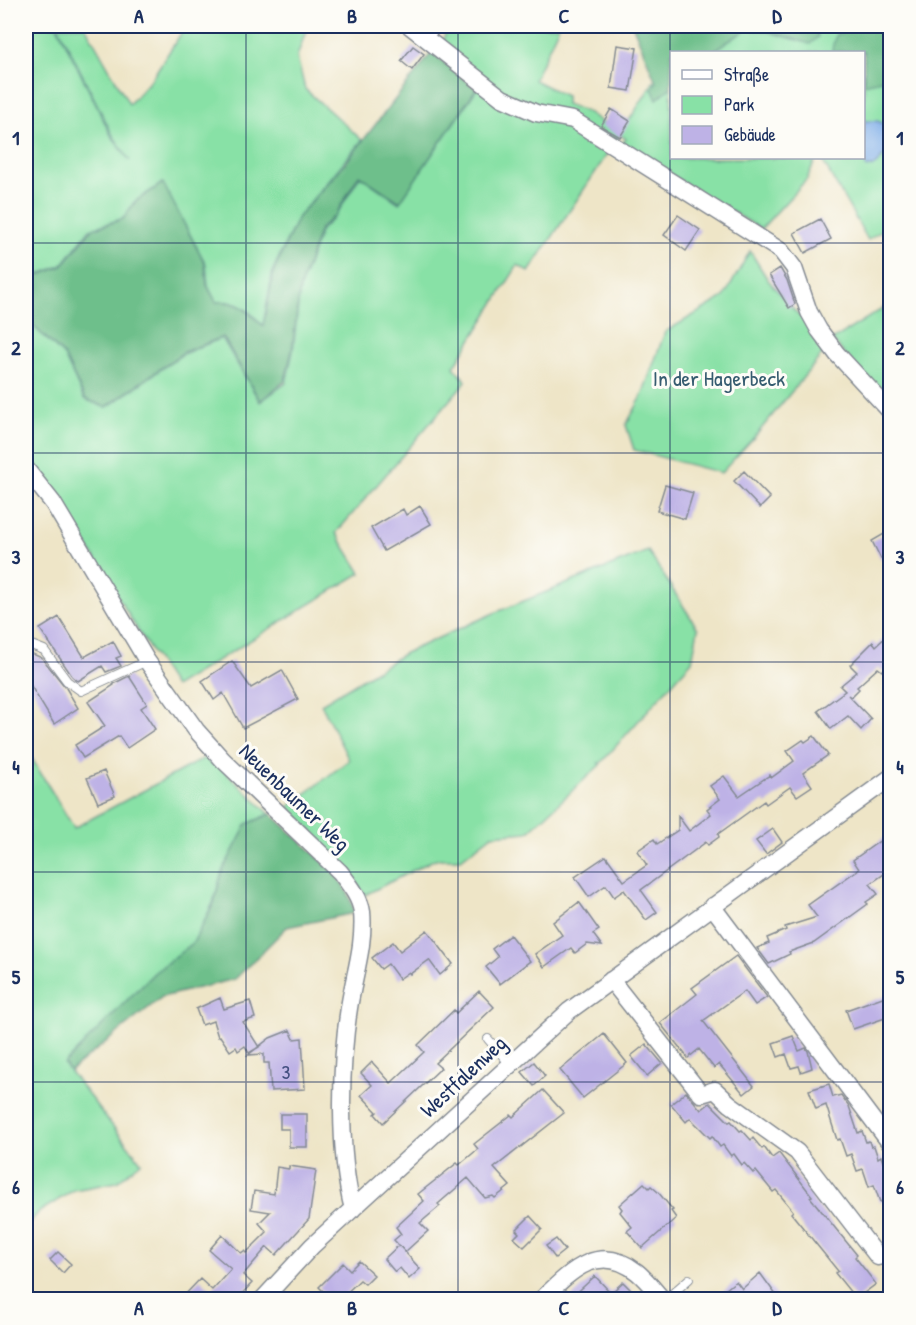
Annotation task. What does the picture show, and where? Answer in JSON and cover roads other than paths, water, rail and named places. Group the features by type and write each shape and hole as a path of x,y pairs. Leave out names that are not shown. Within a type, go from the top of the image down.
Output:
{"street":[{"path":"410,26 502,98 536,113 573,120 781,251 794,268 809,312 819,330 845,363 891,411"},
{"name":"Neuenbaumer Weg","path":"26,469 53,502 147,662 200,736 340,872 354,890 362,909 363,938 349,1008 344,1058 345,1168 353,1209"},
{"name":"Westfalenweg","path":"262,1299 312,1246 569,1011 891,778"},
{"path":"712,906 891,1143"},
{"path":"611,980 701,1094 715,1090 730,1104 797,1152 878,1257"},
{"path":"541,1299 587,1261 604,1259 623,1263 638,1273 664,1299"}],"lane":[{"path":"425,39 439,26"},
{"path":"26,644 44,650 67,681 81,691 147,662"},
{"path":"488,1039 510,1064"},
{"path":"664,1299 689,1279"}],"water":[{"path":"865,121 877,121 890,126 890,148 876,165 867,168 863,159"}],"park label":[{"name":"In der Hagerbeck","path":"719,378"}]}
